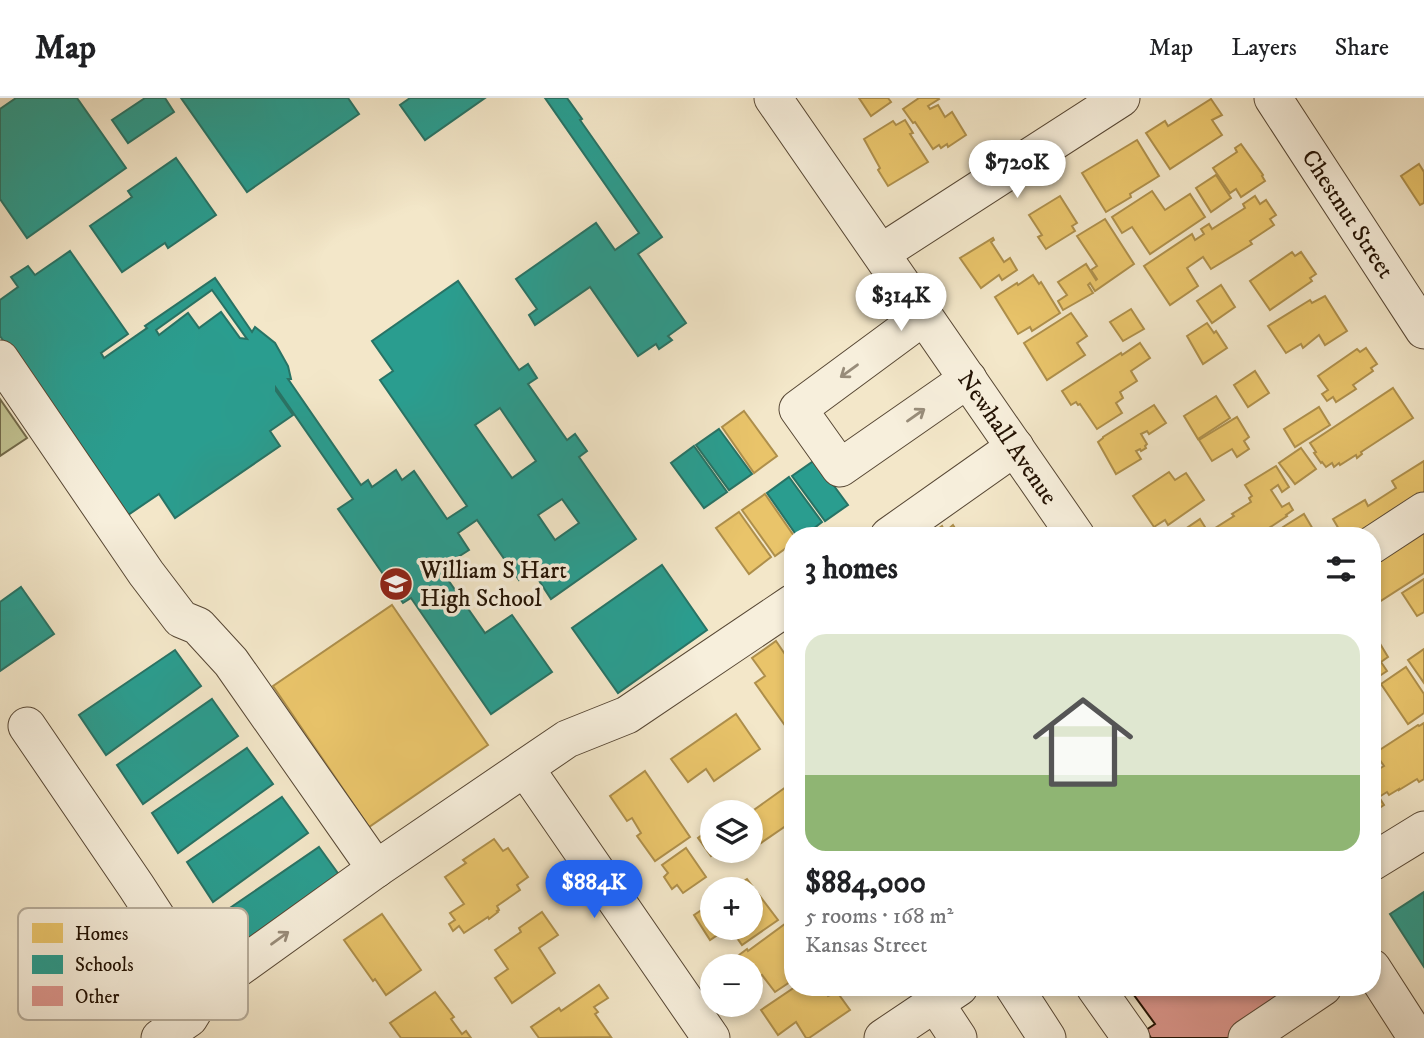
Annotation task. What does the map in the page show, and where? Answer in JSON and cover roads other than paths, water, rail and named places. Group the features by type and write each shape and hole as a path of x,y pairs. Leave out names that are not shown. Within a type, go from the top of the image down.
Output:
{"street":[{"name":"Newhall Avenue","path":"773,98 1070,527"},
{"path":"881,253 1121,98"},
{"name":"Chestnut Street","path":"1273,98 1424,330"},
{"path":"924,316 798,409 840,468 968,379"},
{"path":"0,359 146,573 181,618 198,626 231,662 376,870"},
{"path":"902,527 1015,447"},
{"path":"1381,539 1424,511"},
{"path":"248,961 567,739 627,715 784,609"},
{"path":"27,726 150,908"},
{"path":"525,768 711,1038"},
{"path":"1381,856 1424,830"},
{"path":"1381,982 1417,1038"},
{"path":"883,1038 946,996"},
{"path":"947,996 958,1038"},
{"path":"1019,996 1048,1038"},
{"path":"1101,996 1131,1038"},
{"path":"1247,1038 1309,996"},
{"path":"160,1038 186,1020"}],"place":[{"name":"William S Hart High School","path":"396,584"}]}
